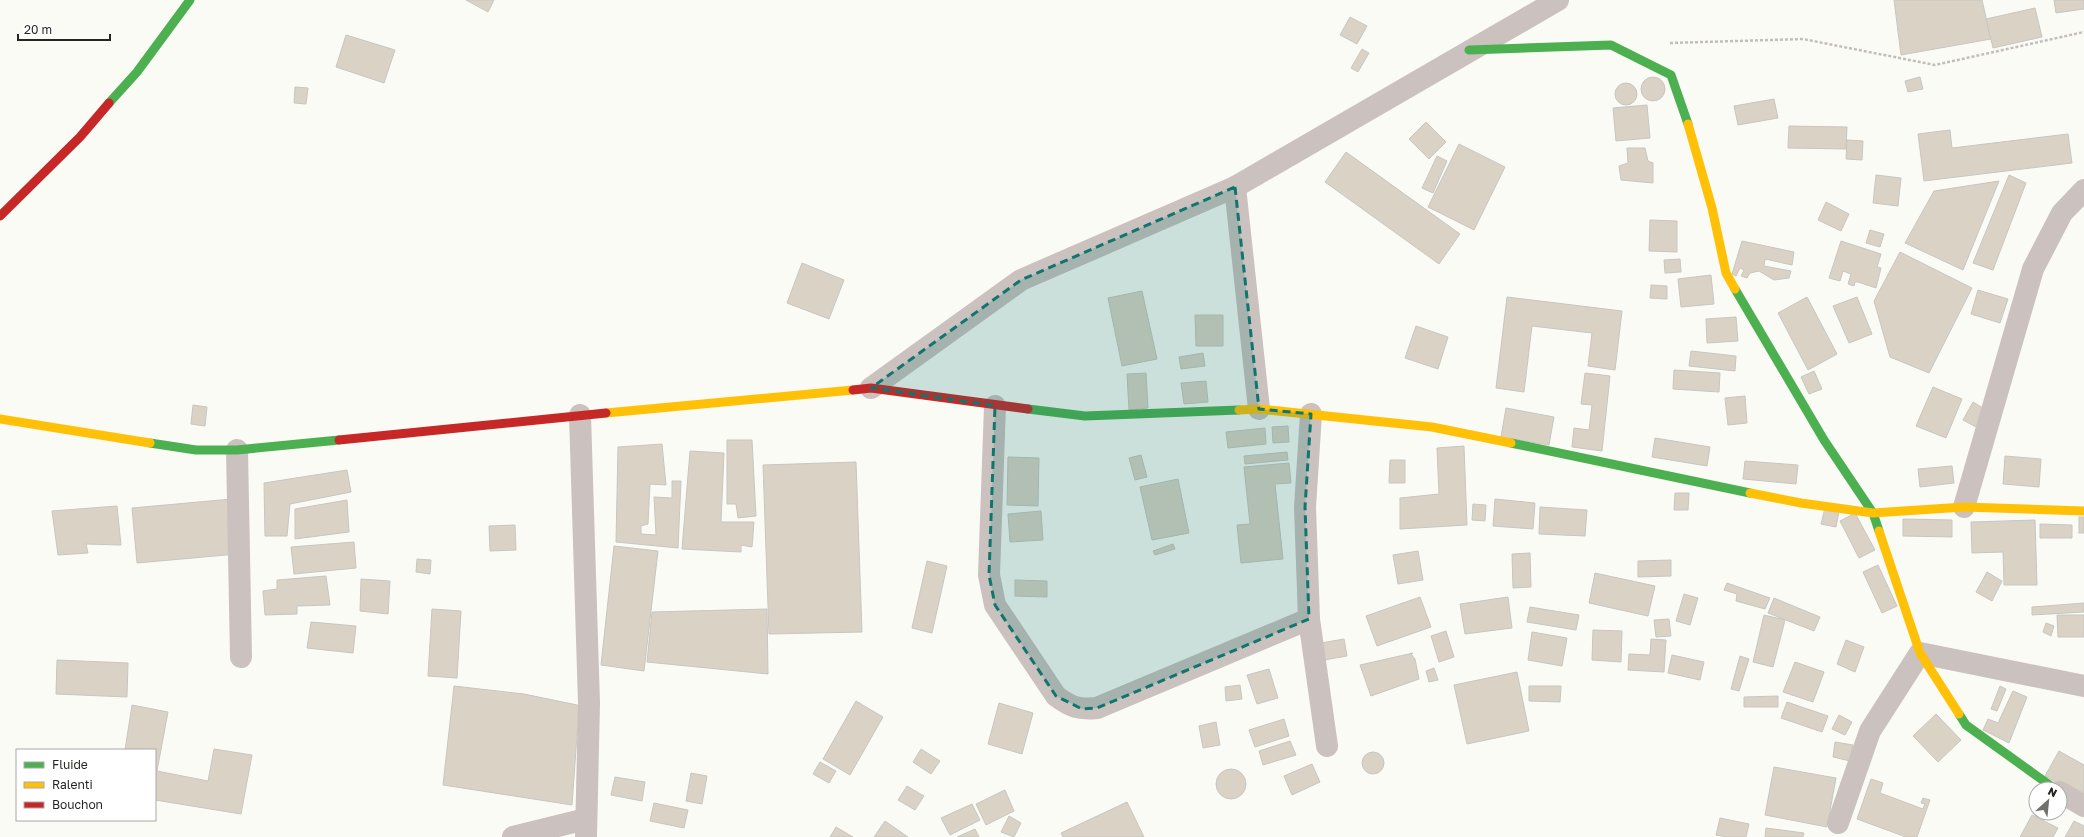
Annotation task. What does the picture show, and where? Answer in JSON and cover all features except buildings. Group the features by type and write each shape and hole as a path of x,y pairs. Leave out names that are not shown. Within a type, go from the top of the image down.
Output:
{"street":[{"path":"0,216 91,125 137,72 190,0"},
{"path":"870,388 1021,280 1235,187 1469,50 1558,0"},
{"path":"1469,50 1611,45 1671,75 1694,143 1712,208 1726,273 1824,440 1873,513 1920,653 1966,725 2044,781"},
{"path":"1235,187 1259,409"},
{"path":"1964,507 2033,269 2062,213 2084,190"},
{"path":"0,419 196,450 238,450 580,415 870,388 995,406 1085,416 1259,409 1432,427 1801,503 1873,513 1964,507 2084,511"},
{"path":"995,406 990,575 995,605 1056,696 1068,705 1082,709 1097,708 1309,619"},
{"path":"1311,414 1305,507 1309,619 1327,746"},
{"path":"513,837 586,828 589,703 580,415"},
{"path":"238,450 241,657"},
{"path":"1920,653 2084,686"},
{"path":"1838,823 1870,731 1920,653"},
{"path":"2068,797 2084,806"}],"path":[{"path":"1667,43 1803,39 1934,65 2084,32"}],"highlighted area":[{"path":"1235,187 1259,409 1311,414 1305,507 1309,619 1097,708 1082,709 1056,696 995,605 989,575 995,406 871,388 1021,280"}],"traffic: fast":[{"path":"109,103 137,72 190,0"},
{"path":"1469,50 1611,45 1671,75 1688,124"},
{"path":"1735,289 1824,440 1873,513 1879,531"},
{"path":"1028,409 1085,416 1239,410"},
{"path":"150,443 196,450 237,450 339,440"},
{"path":"1511,443 1750,493"},
{"path":"1959,714 1966,725 2044,781"}],"traffic: slow":[{"path":"1688,124 1712,208 1726,273 1735,289"},
{"path":"606,413 853,390"},
{"path":"1239,410 1259,409 1432,427 1511,443"},
{"path":"0,419 150,443"},
{"path":"1750,493 1801,503 1873,513 1964,507 2084,511"},
{"path":"1879,531 1920,653 1959,714"}],"traffic: jam":[{"path":"0,216 80,137 109,103"},
{"path":"853,390 871,388 1028,409"},
{"path":"339,440 606,413"}]}
